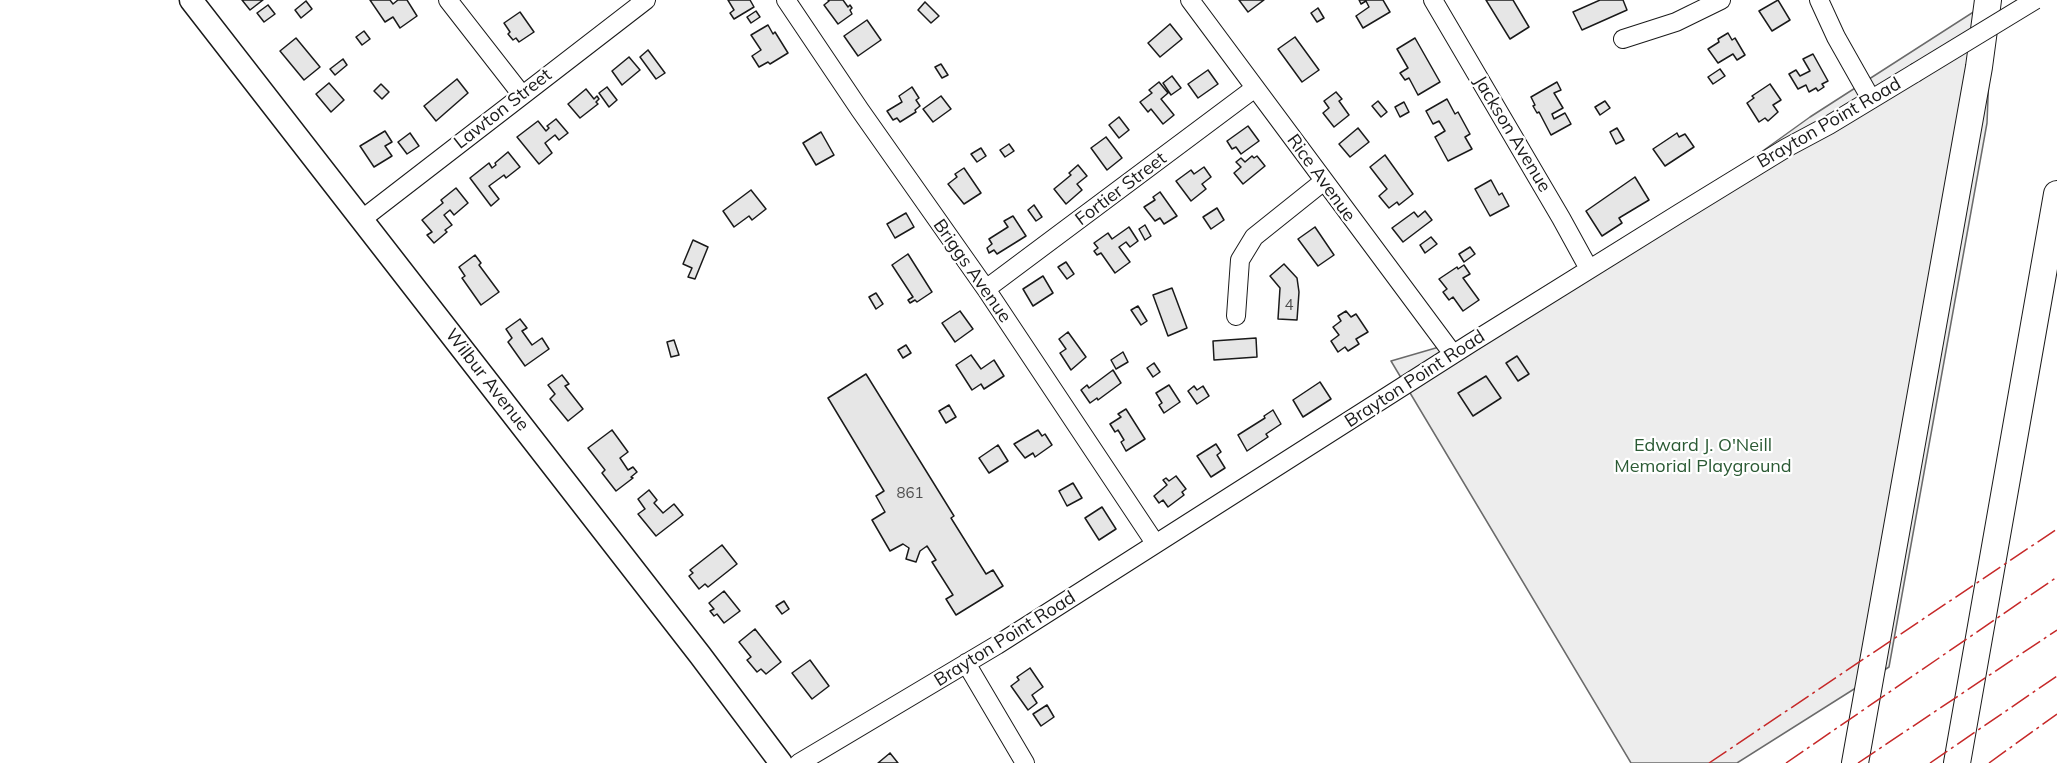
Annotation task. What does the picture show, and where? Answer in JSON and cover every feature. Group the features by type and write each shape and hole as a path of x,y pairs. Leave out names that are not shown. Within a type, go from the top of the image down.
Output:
{"highway":[{"path":"1855,763 1975,90 1988,0"},
{"path":"1957,763 2057,194"},
{"path":"1847,763 1868,692"}],"main road":[{"name":"Wilbur Avenue","path":"190,0 700,654 781,763"}],"street":[{"path":"448,0 522,95"},
{"name":"Lawton Street","path":"362,220 645,0"},
{"name":"Briggs Avenue","path":"786,0 986,289 1155,543"},
{"name":"Rice Avenue","path":"1190,0 1453,354"},
{"name":"Jackson Avenue","path":"1433,0 1562,218 1589,269"},
{"path":"1623,39 1676,22 1721,0"},
{"path":"1819,0 1836,37 1871,99"},
{"name":"Brayton Point Road","path":"799,763 966,663 1589,269 1786,148 2035,0"},
{"name":"Fortier Street","path":"986,289 1256,88"},
{"path":"1236,316 1240,260 1254,237 1323,181"},
{"path":"966,663 1025,763"}],"shaded area":[{"name":"Edward J. O'Neill Memorial Playground","path":"1992,0 1987,123 1889,667 1737,763 1631,763 1391,361 1501,329 1622,252 1810,117"}],"building":[{"path":"242,0 263,0 250,10"},
{"path":"370,0 390,0 393,4 398,0 407,0 417,16 400,28 393,17 385,22"},
{"path":"728,0 750,0 754,7 734,19 730,13 734,10"},
{"path":"828,0 843,0 848,7 850,5 852,8 850,10 852,14 838,24 824,5"},
{"path":"1239,0 1264,0 1248,12"},
{"path":"1359,0 1383,0 1390,12 1363,28 1356,16 1369,7 1366,1 1361,4"},
{"path":"1486,0 1513,0 1529,27 1510,39"},
{"path":"1600,0 1623,0 1627,10 1582,30 1573,12"},
{"path":"1778,0 1790,20 1772,31 1759,11"},
{"path":"306,1 312,9 301,18 295,10"},
{"path":"925,2 939,16 931,23 918,10"},
{"path":"268,5 275,14 264,22 257,13"},
{"path":"1318,8 1324,18 1317,22 1311,13"},
{"path":"756,11 760,17 751,23 747,17"},
{"path":"520,12 534,32 519,42 516,38 513,40 508,34 510,32 504,23"},
{"path":"867,20 881,40 858,56 844,36"},
{"path":"1170,24 1182,39 1160,57 1148,43"},
{"path":"768,25 788,53 770,64 768,62 759,67 752,56 761,50 751,35"},
{"path":"364,31 370,39 362,45 356,37"},
{"path":"1728,33 1732,40 1735,38 1745,55 1737,60 1733,54 1718,63 1708,49"},
{"path":"1295,37 1319,70 1302,82 1278,49"},
{"path":"296,38 320,67 304,80 280,51"},
{"path":"1415,38 1440,82 1418,95 1409,78 1405,80 1400,73 1408,68 1397,49"},
{"path":"648,50 665,73 656,79 640,57"},
{"path":"1813,54 1828,81 1822,84 1824,87 1818,91 1816,88 1809,92 1806,85 1798,89 1789,74 1796,70 1800,76 1810,71 1803,59"},
{"path":"629,57 640,70 622,85 612,71"},
{"path":"343,59 347,65 335,75 330,69"},
{"path":"941,64 948,75 942,78 935,67"},
{"path":"1720,69 1725,76 1713,84 1708,77"},
{"path":"1208,70 1218,84 1198,98 1188,84"},
{"path":"1172,76 1181,88 1171,95 1163,83"},
{"path":"457,79 468,93 436,121 424,106"},
{"path":"1159,82 1168,93 1161,99 1174,115 1163,124 1151,109 1148,112 1140,102 1152,93 1149,90"},
{"path":"1557,82 1561,90 1554,93 1563,108 1552,114 1554,119 1565,113 1571,124 1551,135 1539,112 1537,113 1533,106 1535,105 1531,97"},
{"path":"329,83 344,100 331,112 316,94"},
{"path":"381,84 389,92 382,99 374,91"},
{"path":"1770,84 1781,100 1773,105 1778,112 1768,121 1765,118 1759,122 1747,103 1754,98 1752,96"},
{"path":"607,87 617,100 609,107 599,93"},
{"path":"912,87 919,98 916,100 920,106 915,110 916,112 900,122 897,118 893,120 887,111 902,102 899,96"},
{"path":"586,89 594,99 597,96 598,104 580,118 568,104"},
{"path":"1336,92 1342,99 1339,101 1349,115 1334,127 1323,113 1329,108 1324,101"},
{"path":"941,96 951,109 933,122 923,109"},
{"path":"1447,99 1455,114 1458,112 1470,134 1465,137 1472,149 1448,161 1435,137 1445,131 1439,121 1433,124 1426,111"},
{"path":"1378,101 1387,112 1381,117 1372,106"},
{"path":"1605,101 1610,108 1600,115 1595,107"},
{"path":"1404,102 1409,112 1400,117 1395,107"},
{"path":"1119,117 1129,130 1119,138 1109,125"},
{"path":"556,119 568,133 559,140 555,135 545,143 552,153 539,164 517,137 538,121 546,131 549,128 547,126"},
{"path":"1248,126 1259,141 1241,154 1236,147 1232,149 1227,141"},
{"path":"1358,128 1369,142 1350,157 1339,144"},
{"path":"1617,128 1624,140 1616,144 1610,132"},
{"path":"385,131 392,142 385,146 392,156 374,167 360,146"},
{"path":"821,132 834,155 816,165 803,143"},
{"path":"410,133 419,146 407,154 398,142"},
{"path":"1677,133 1679,137 1685,134 1694,147 1665,166 1653,149"},
{"path":"1106,137 1122,158 1107,170 1091,148"},
{"path":"1009,144 1014,151 1005,157 1000,150"},
{"path":"981,148 986,156 977,162 971,154"},
{"path":"508,152 520,167 506,178 504,175 489,186 499,199 491,206 470,178 489,163 492,168"},
{"path":"1385,155 1413,194 1399,205 1397,202 1389,208 1379,196 1387,189 1370,167"},
{"path":"1252,156 1254,158 1257,156 1265,166 1243,184 1234,173 1241,167 1236,162 1241,158 1245,162"},
{"path":"1078,165 1087,176 1077,184 1082,190 1066,204 1054,189 1071,175 1069,173"},
{"path":"1204,167 1211,177 1202,184 1206,189 1191,201 1176,181 1191,170 1194,174"},
{"path":"964,168 981,193 964,204 948,184 957,177 955,174"},
{"path":"1635,177 1649,200 1619,218 1622,223 1602,236 1586,211"},
{"path":"1491,180 1499,195 1502,193 1509,206 1490,216 1475,189"},
{"path":"456,188 468,203 454,215 450,210 444,215 452,225 434,243 427,235 432,232 422,220 443,203 441,200"},
{"path":"751,190 766,209 752,220 749,216 734,227 723,211"},
{"path":"1160,192 1177,216 1164,224 1160,218 1155,221 1144,207 1155,200 1153,197"},
{"path":"1034,205 1042,217 1036,221 1028,210"},
{"path":"1217,208 1224,220 1211,229 1203,217"},
{"path":"1425,211 1432,220 1403,242 1392,228 1414,212 1418,217"},
{"path":"906,213 914,227 895,238 887,224"},
{"path":"1013,216 1026,236 997,254 994,250 989,253 987,248 992,244 989,239 1008,227 1004,221"},
{"path":"1145,225 1151,236 1145,240 1139,229"},
{"path":"1129,227 1138,241 1130,247 1126,242 1119,247 1130,262 1115,273 1101,253 1097,255 1094,251 1098,248 1094,243 1108,233 1112,239"},
{"path":"1315,227 1334,255 1318,266 1298,239"},
{"path":"1431,237 1437,244 1425,253 1420,245"},
{"path":"693,240 708,247 695,279 688,277 692,268 683,264"},
{"path":"1470,247 1475,254 1464,262 1459,254"},
{"path":"908,254 932,292 917,302 915,300 910,303 908,300 913,297 892,265"},
{"path":"475,255 481,263 479,265 499,292 481,305 462,278 465,276 459,267"},
{"path":"1066,262 1074,274 1067,279 1058,267"},
{"path":"1284,264 1297,278 1299,292 1297,320 1278,319 1280,288 1270,276"},
{"path":"1464,265 1470,274 1463,278 1479,300 1463,311 1453,297 1449,300 1443,292 1447,289 1439,279"},
{"path":"1043,276 1053,293 1033,306 1023,289"},
{"path":"1172,288 1187,328 1168,336 1153,295"},
{"path":"876,293 883,304 876,309 869,297"},
{"path":"1138,306 1147,321 1141,325 1131,310"},
{"path":"960,311 973,329 955,342 942,323"},
{"path":"1346,311 1351,317 1356,314 1368,332 1356,339 1359,344 1348,351 1345,347 1338,352 1331,341 1339,335 1333,327 1341,321 1338,316"},
{"path":"520,319 527,328 522,331 532,345 542,338 549,349 525,366 508,342 512,338 506,329"},
{"path":"1068,332 1086,357 1071,370 1060,353 1066,349 1059,339"},
{"path":"1256,338 1257,357 1214,360 1213,341"},
{"path":"674,340 679,355 671,357 667,342"},
{"path":"906,345 911,353 903,358 898,350"},
{"path":"1123,352 1128,362 1116,369 1111,360"},
{"path":"971,355 981,369 994,360 1004,376 984,389 981,384 972,390 956,365"},
{"path":"1517,356 1529,374 1518,381 1506,363"},
{"path":"1154,363 1160,372 1153,377 1147,368"},
{"path":"1113,370 1121,383 1098,400 1097,398 1090,403 1081,390 1087,385 1089,388"},
{"path":"866,374 954,516 951,518 986,574 993,570 1003,586 956,615 946,599 953,595 932,562 936,560 927,546 920,551 916,562 906,559 909,548 903,544 890,551 872,520 885,512 876,496 884,491 828,398"},
{"path":"562,375 569,384 565,386 583,409 568,421 550,399 555,394 548,385"},
{"path":"1486,376 1501,398 1473,416 1458,393"},
{"path":"1320,382 1331,399 1303,417 1293,400"},
{"path":"1169,385 1180,402 1164,413 1159,405 1162,403 1156,393"},
{"path":"1194,386 1197,390 1203,386 1209,396 1197,404 1188,391"},
{"path":"949,405 956,417 946,423 939,411"},
{"path":"1126,409 1145,439 1126,451 1121,442 1124,440 1118,430 1115,432 1110,424 1121,417 1118,414"},
{"path":"1273,410 1281,424 1266,434 1268,437 1247,451 1238,435 1265,418 1264,416"},
{"path":"612,430 628,452 620,458 628,470 633,467 637,472 616,491 602,473 605,470 588,448"},
{"path":"1038,430 1042,436 1045,434 1052,445 1035,457 1033,453 1025,458 1014,444"},
{"path":"1216,444 1221,452 1217,455 1225,468 1211,477 1197,456"},
{"path":"998,445 1008,461 989,473 979,458"},
{"path":"1176,476 1186,489 1182,492 1184,495 1168,507 1163,500 1159,503 1154,496 1167,485 1163,480 1166,478 1169,481"},
{"path":"1073,483 1082,498 1067,506 1059,491"},
{"path":"649,490 657,500 654,503 663,513 674,504 683,515 656,536 638,514 645,509 638,499"},
{"path":"1102,507 1116,529 1099,540 1085,518"},
{"path":"722,545 737,564 708,587 705,584 699,589 689,576 693,573 690,570"},
{"path":"724,591 740,611 724,623 717,614 714,616 710,611 714,609 709,603"},
{"path":"784,601 789,609 782,614 776,606"},
{"path":"755,629 781,662 766,674 761,669 757,672 747,660 751,657 739,642"},
{"path":"810,660 829,686 812,699 792,673"},
{"path":"1030,668 1043,687 1032,695 1037,703 1028,710 1011,686 1019,680 1017,677"},
{"path":"1047,705 1054,717 1041,726 1033,714"},
{"path":"890,753 898,763 878,763"}],"power":[{"path":"1709,763 2057,529"},
{"path":"1786,763 2057,577"},
{"path":"1858,763 2057,630"},
{"path":"1930,763 2057,676"},
{"path":"1989,763 2057,714"}]}
